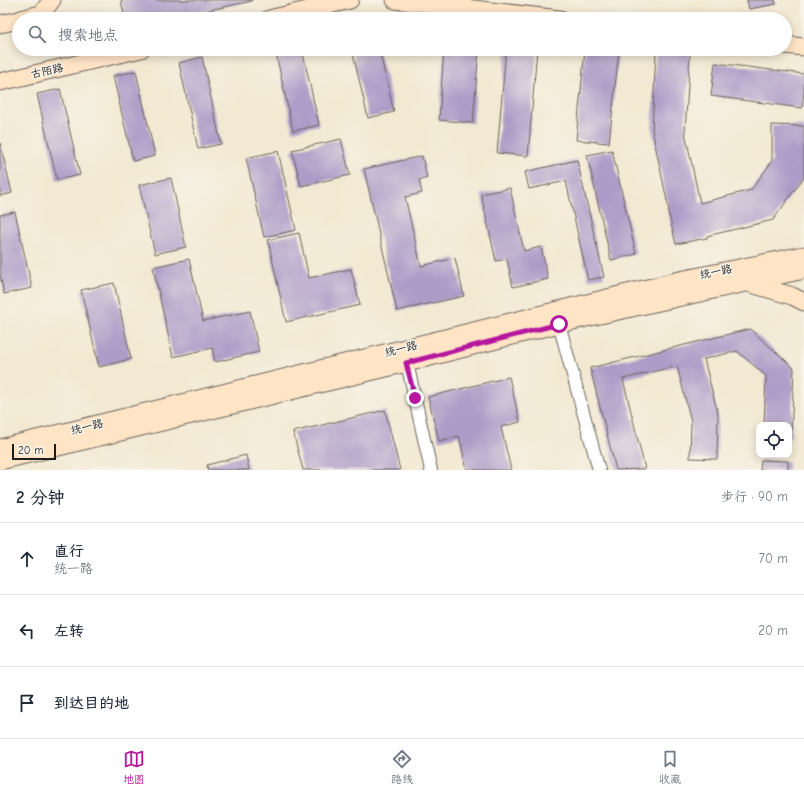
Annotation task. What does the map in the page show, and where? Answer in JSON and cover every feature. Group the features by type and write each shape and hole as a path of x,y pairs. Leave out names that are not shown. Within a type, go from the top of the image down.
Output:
{"main road":[{"path":"43,12 52,0"},
{"path":"299,12 350,0"},
{"path":"395,0 499,12"},
{"path":"0,24 12,21"},
{"path":"792,46 804,47"},
{"name":"古陌路","path":"0,82 111,56"},
{"path":"783,259 804,242"},
{"name":"统一路","path":"0,448 680,280 804,255"},
{"name":"统一路","path":"0,461 406,363 559,324 804,270"},
{"path":"746,283 792,296 804,302"}],"street":[{"path":"559,324 599,470"},
{"path":"406,363 431,470"}],"building":[{"path":"121,0 252,0 199,12 124,12"},
{"path":"747,0 775,0 776,4 749,9"},
{"path":"277,56 304,56 319,125 293,131"},
{"path":"354,56 381,56 394,112 368,118"},
{"path":"444,56 478,56 473,123 439,120"},
{"path":"505,56 536,56 528,156 497,153"},
{"path":"584,56 618,56 609,143 576,140"},
{"path":"656,56 690,56 685,132 700,203 751,190 772,161 772,125 804,126 804,177 773,220 707,236 707,238 676,244 652,130"},
{"path":"202,57 221,144 198,149 179,63"},
{"path":"715,63 804,74 802,108 711,96"},
{"path":"136,71 155,156 133,161 113,76"},
{"path":"60,89 80,175 57,180 37,94"},
{"path":"341,139 350,175 301,186 292,150"},
{"path":"0,143 12,193 0,196"},
{"path":"612,150 636,254 611,260 587,155"},
{"path":"278,151 296,230 264,237 246,158"},
{"path":"422,156 427,178 419,180 422,193 405,197 421,266 455,258 464,296 397,311 364,169"},
{"path":"577,160 604,277 588,280 566,181 529,189 525,172"},
{"path":"171,178 186,247 155,254 139,185"},
{"path":"510,188 524,251 541,247 548,279 513,287 507,259 496,261 481,194"},
{"path":"15,212 32,288 4,294 0,275 0,215"},
{"path":"299,233 309,278 351,269 360,305 286,322 268,240"},
{"path":"189,259 203,321 250,311 259,352 215,362 212,348 173,357 153,267"},
{"path":"114,283 131,359 99,367 81,290"},
{"path":"750,329 794,368 792,422 764,422 766,376 737,351 704,359 718,414 717,459 690,458 691,421 677,366 623,379 645,469 616,470 590,368"},
{"path":"509,377 520,422 501,427 511,470 467,470 459,436 439,441 428,397"},
{"path":"385,410 400,470 303,470 293,432"},
{"path":"246,455 249,470 208,470 207,465"},
{"path":"761,460 788,461 788,470 760,470"}],"route":[{"path":"415,398 406,363 559,324"}]}
